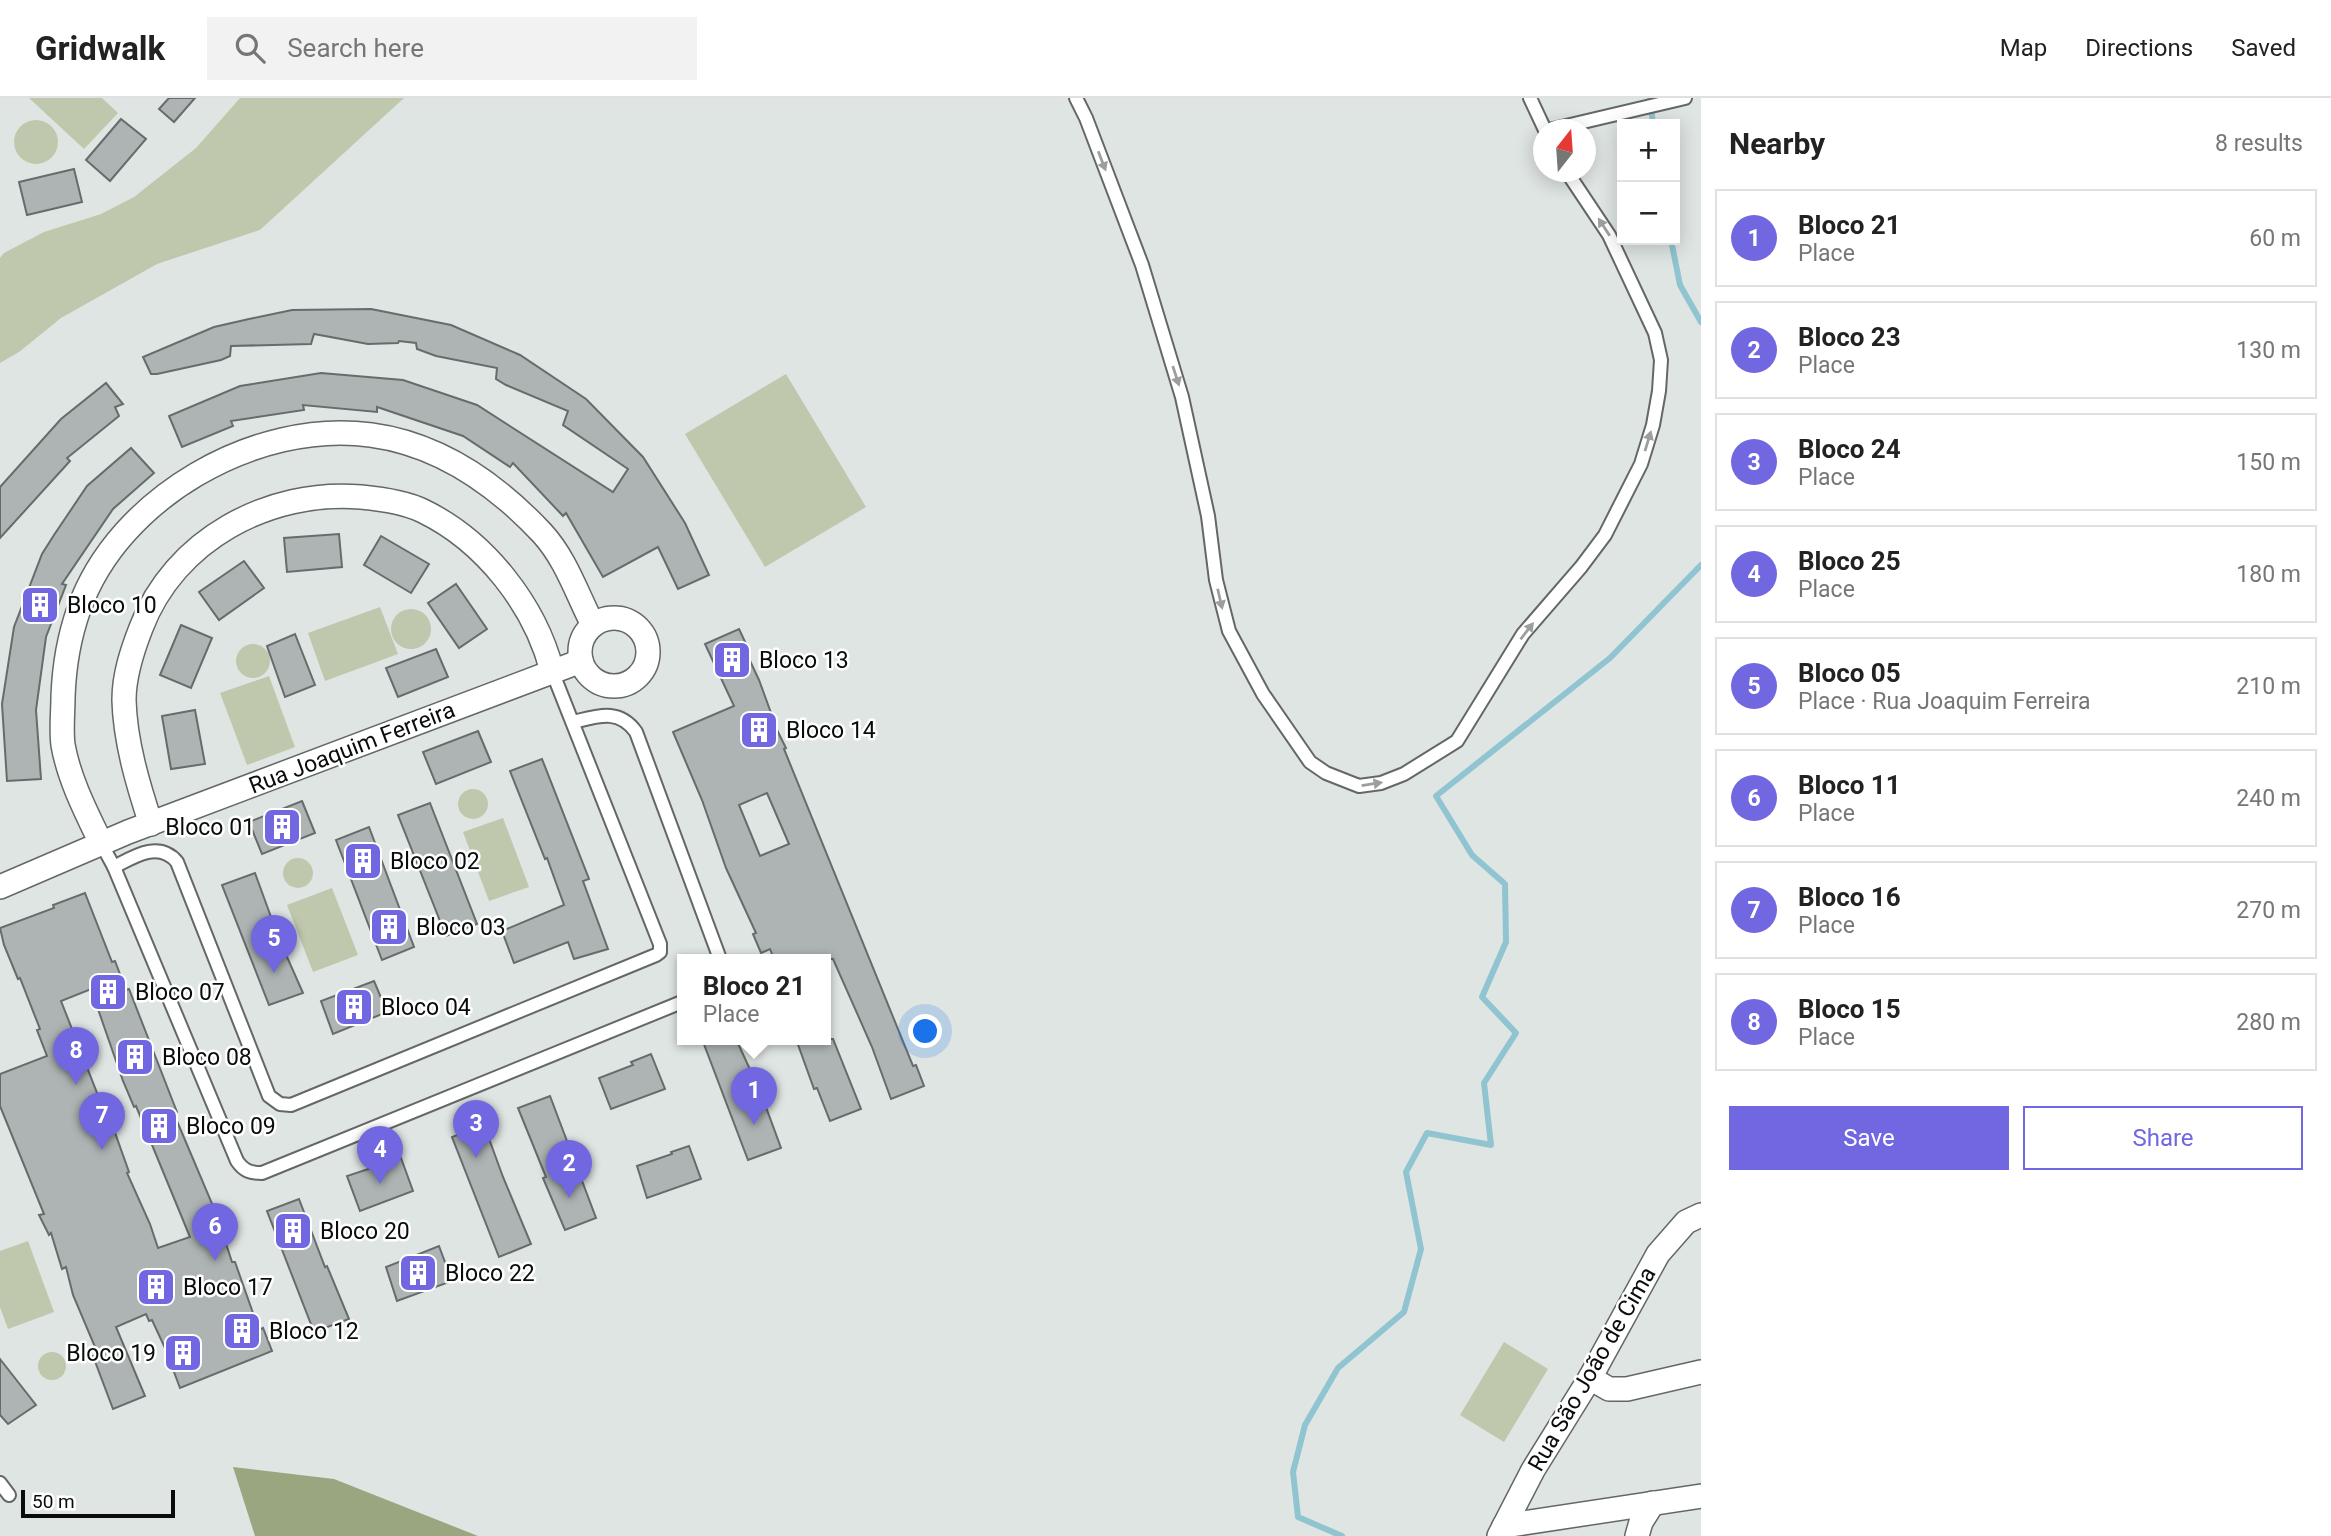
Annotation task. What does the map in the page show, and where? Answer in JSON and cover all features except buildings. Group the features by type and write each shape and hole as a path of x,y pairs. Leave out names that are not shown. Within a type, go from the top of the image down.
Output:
{"street":[{"path":"101,843 71,775 62,741 67,661 79,608 96,572 118,541 160,498 214,463 247,449 275,442 339,432 371,435 421,447 480,478 544,535 575,584 593,625"},
{"path":"151,824 127,731 124,699 133,648 147,612 164,582 188,555 226,528 266,508 324,496 383,499 421,509 456,529 490,562 523,604 542,637 552,671"},
{"path":"614,618 624,619 634,625 642,632 647,642 647,663 634,681 613,687 592,679 581,661 579,653 583,637 593,625 614,618"},
{"name":"Rua Joaquim Ferreira","path":"0,887 101,843 581,661"},
{"name":"Rua São João de Cima","path":"1502,1531 1533,1470 1590,1378 1658,1254 1686,1222 1701,1215"},
{"path":"1590,1378 1609,1389 1627,1389 1701,1372"},
{"path":"1502,1531 1701,1496"},
{"path":"1637,1536 1641,1522 1653,1503"}],"lane":[{"path":"1076,98 1142,265 1182,397 1208,516 1216,580 1229,631 1263,694 1310,762 1326,773 1359,786 1381,783 1404,774 1457,741 1523,635 1605,535 1625,500 1640,464 1653,425 1659,391 1661,360 1655,333 1609,235 1574,182"},
{"path":"1530,98 1541,119"},
{"path":"1594,119 1685,98"},
{"path":"114,867 158,850 172,856 177,862 269,1096 280,1104 291,1105 656,956 660,952 660,944 552,671"},
{"path":"573,722 607,714 618,716 636,732 718,954"},
{"path":"101,843 114,867 237,1161 242,1168 250,1172 262,1172 677,1004"},
{"path":"0,1483 9,1495"}],"green space":[{"path":"29,98 102,98 118,113 84,149"},
{"path":"240,98 404,98 260,230 157,264 61,318 19,352 0,363 0,258 4,253 44,232 101,214 134,197 196,148"},
{"path":"36,120 51,127 58,142 51,157 36,164 21,157 14,142 21,127"},
{"path":"786,374 866,507 765,567 685,434"},
{"path":"380,607 398,654 325,681 308,633"},
{"path":"411,609 425,615 431,629 425,643 411,649 397,643 391,629 397,615"},
{"path":"253,644 265,649 270,661 265,673 253,678 241,673 236,661 241,649"},
{"path":"269,676 295,747 247,765 220,693"},
{"path":"473,789 484,793 488,804 484,815 473,819 462,815 458,804 462,793"},
{"path":"503,818 529,887 489,901 463,832"},
{"path":"298,858 309,862 313,873 309,884 298,888 287,884 283,873 287,862"},
{"path":"332,888 358,955 313,972 287,905"},
{"path":"28,1241 54,1312 8,1329 0,1307 0,1251"},
{"path":"1504,1342 1548,1369 1504,1442 1460,1415"},
{"path":"52,1352 62,1356 66,1366 62,1376 52,1380 42,1376 38,1366 42,1356"},
{"path":"233,1467 334,1479 478,1536 255,1536"}],"waterway":[{"path":"1650,98 1652,119"},
{"path":"1672,245 1680,285 1701,322"},
{"path":"1342,1536 1298,1517 1293,1472 1305,1425 1338,1368 1404,1312 1421,1249 1406,1172 1427,1133 1491,1145 1484,1083 1516,1033 1482,997 1506,942 1505,884 1472,855 1436,796 1610,658 1701,565"}],"place":[{"name":"Bloco 10","path":"40,605"},
{"name":"Bloco 13","path":"732,660"},
{"name":"Bloco 14","path":"759,730"},
{"name":"Bloco 01","path":"282,827"},
{"name":"Bloco 02","path":"363,861"},
{"name":"Bloco 03","path":"389,927"},
{"name":"Bloco 05","path":"274,973"},
{"name":"Bloco 07","path":"108,992"},
{"name":"Bloco 04","path":"354,1007"},
{"name":"Bloco 08","path":"135,1057"},
{"name":"Bloco 15","path":"76,1085"},
{"name":"Bloco 21","path":"754,1125"},
{"name":"Bloco 09","path":"159,1126"},
{"name":"Bloco 16","path":"102,1150"},
{"name":"Bloco 24","path":"476,1158"},
{"name":"Bloco 25","path":"380,1184"},
{"name":"Bloco 23","path":"569,1198"},
{"name":"Bloco 20","path":"293,1231"},
{"name":"Bloco 11","path":"215,1261"},
{"name":"Bloco 22","path":"418,1273"},
{"name":"Bloco 17","path":"156,1287"},
{"name":"Bloco 12","path":"242,1331"},
{"name":"Bloco 19","path":"183,1353"}]}
